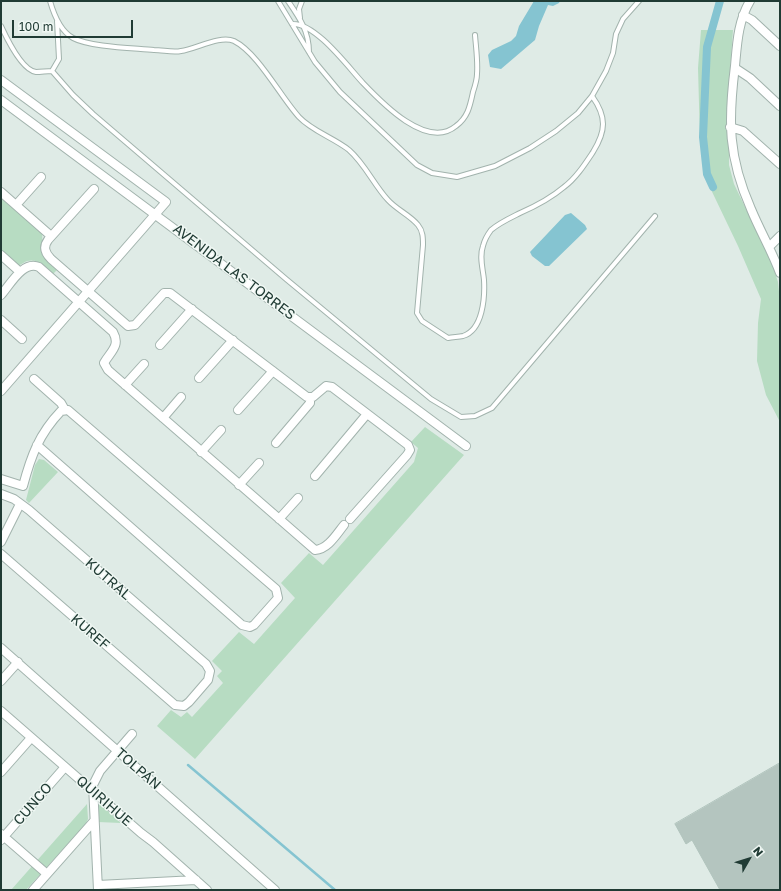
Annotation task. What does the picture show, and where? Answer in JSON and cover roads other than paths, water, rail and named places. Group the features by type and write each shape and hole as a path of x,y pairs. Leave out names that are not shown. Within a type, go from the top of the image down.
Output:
{"street":[{"path":"750,1 743,15 739,31 734,68 730,127 735,164 739,178 751,210 780,273"},
{"path":"743,15 752,20 780,46"},
{"path":"734,68 750,78 780,106"},
{"path":"1,80 166,202 1,391"},
{"name":"AVENIDA LAS TORRES","path":"1,100 155,213 466,446"},
{"path":"730,127 743,131 780,164"},
{"path":"16,205 41,177"},
{"path":"1,295 20,272 30,265 39,267 116,336 117,340 114,349 104,363 108,370 315,550 321,550 326,546 407,455 410,450 408,445 332,387 326,386 312,397 307,397 170,293 164,293 135,325 128,326 47,254 46,245 51,236 94,189"},
{"path":"1,192 51,236"},
{"path":"769,247 780,236"},
{"path":"1,255 20,272"},
{"path":"160,346 192,309"},
{"path":"1,320 22,339"},
{"path":"199,378 233,340"},
{"path":"125,385 144,364"},
{"path":"238,410 273,371"},
{"path":"34,379 61,403 64,410"},
{"path":"163,418 181,397"},
{"path":"276,443 310,403 310,397"},
{"path":"1,479 23,486 28,468 37,446 47,427 61,411 68,410 276,589 278,598 254,626 242,626 37,446"},
{"path":"315,476 368,414"},
{"path":"201,452 221,430"},
{"path":"240,485 259,463"},
{"name":"KUTRAL","path":"1,494 14,499 206,664 210,671 208,680 189,702 181,706"},
{"path":"279,519 298,498"},
{"path":"1,542 20,504"},
{"name":"KUREF","path":"1,554 172,703 181,706"},
{"name":"TOLPÁN","path":"1,648 275,890"},
{"path":"1,681 18,662"},
{"name":"QUIRIHUE","path":"1,711 207,890"},
{"path":"132,734 96,776 94,781 94,821 98,888 196,880"},
{"path":"1,772 31,738"},
{"name":"CUNCO","path":"2,837 65,767"},
{"path":"33,890 94,821"},
{"path":"2,837 47,874"}],"lane":[{"path":"50,1 56,19 62,30 73,38 88,44 180,52 195,49 215,41 232,40 240,45 252,56 299,118 348,149 356,157 388,201 414,220 420,227 423,234 423,245 417,313 422,321 448,338 464,336 473,330 480,317 484,305 484,282 481,257 483,247 490,231 504,221 545,201 566,186 582,169 600,141 604,125 602,113 592,96"},
{"path":"278,1 315,62 340,92 417,165 432,173 457,177 495,166 530,148 556,131 578,113 592,96 606,71 614,53 616,34 623,19 639,1"},
{"path":"288,1 305,27 309,42 309,52"},
{"path":"300,20 299,9 302,1"},
{"path":"52,71 59,59 56,19"},
{"path":"292,24 305,27 324,40 362,82 406,122 424,131 438,133 453,129 462,121 469,110 477,75 475,35"},
{"path":"1,26 9,43 21,61 35,72 52,71"},
{"path":"52,71 73,95 94,114 286,279 431,399 462,417 475,416 492,408 655,216"}],"water":[{"path":"534,1 560,1 553,6 548,5 535,40 501,69 490,67 488,55 492,50 511,41 516,36 519,26"},
{"path":"571,213 585,225 587,229 549,266 545,266 532,256 530,252 565,215"}],"waterway":[{"path":"713,187 707,174 703,137 707,47 720,1"},
{"path":"188,765 335,890"}]}
